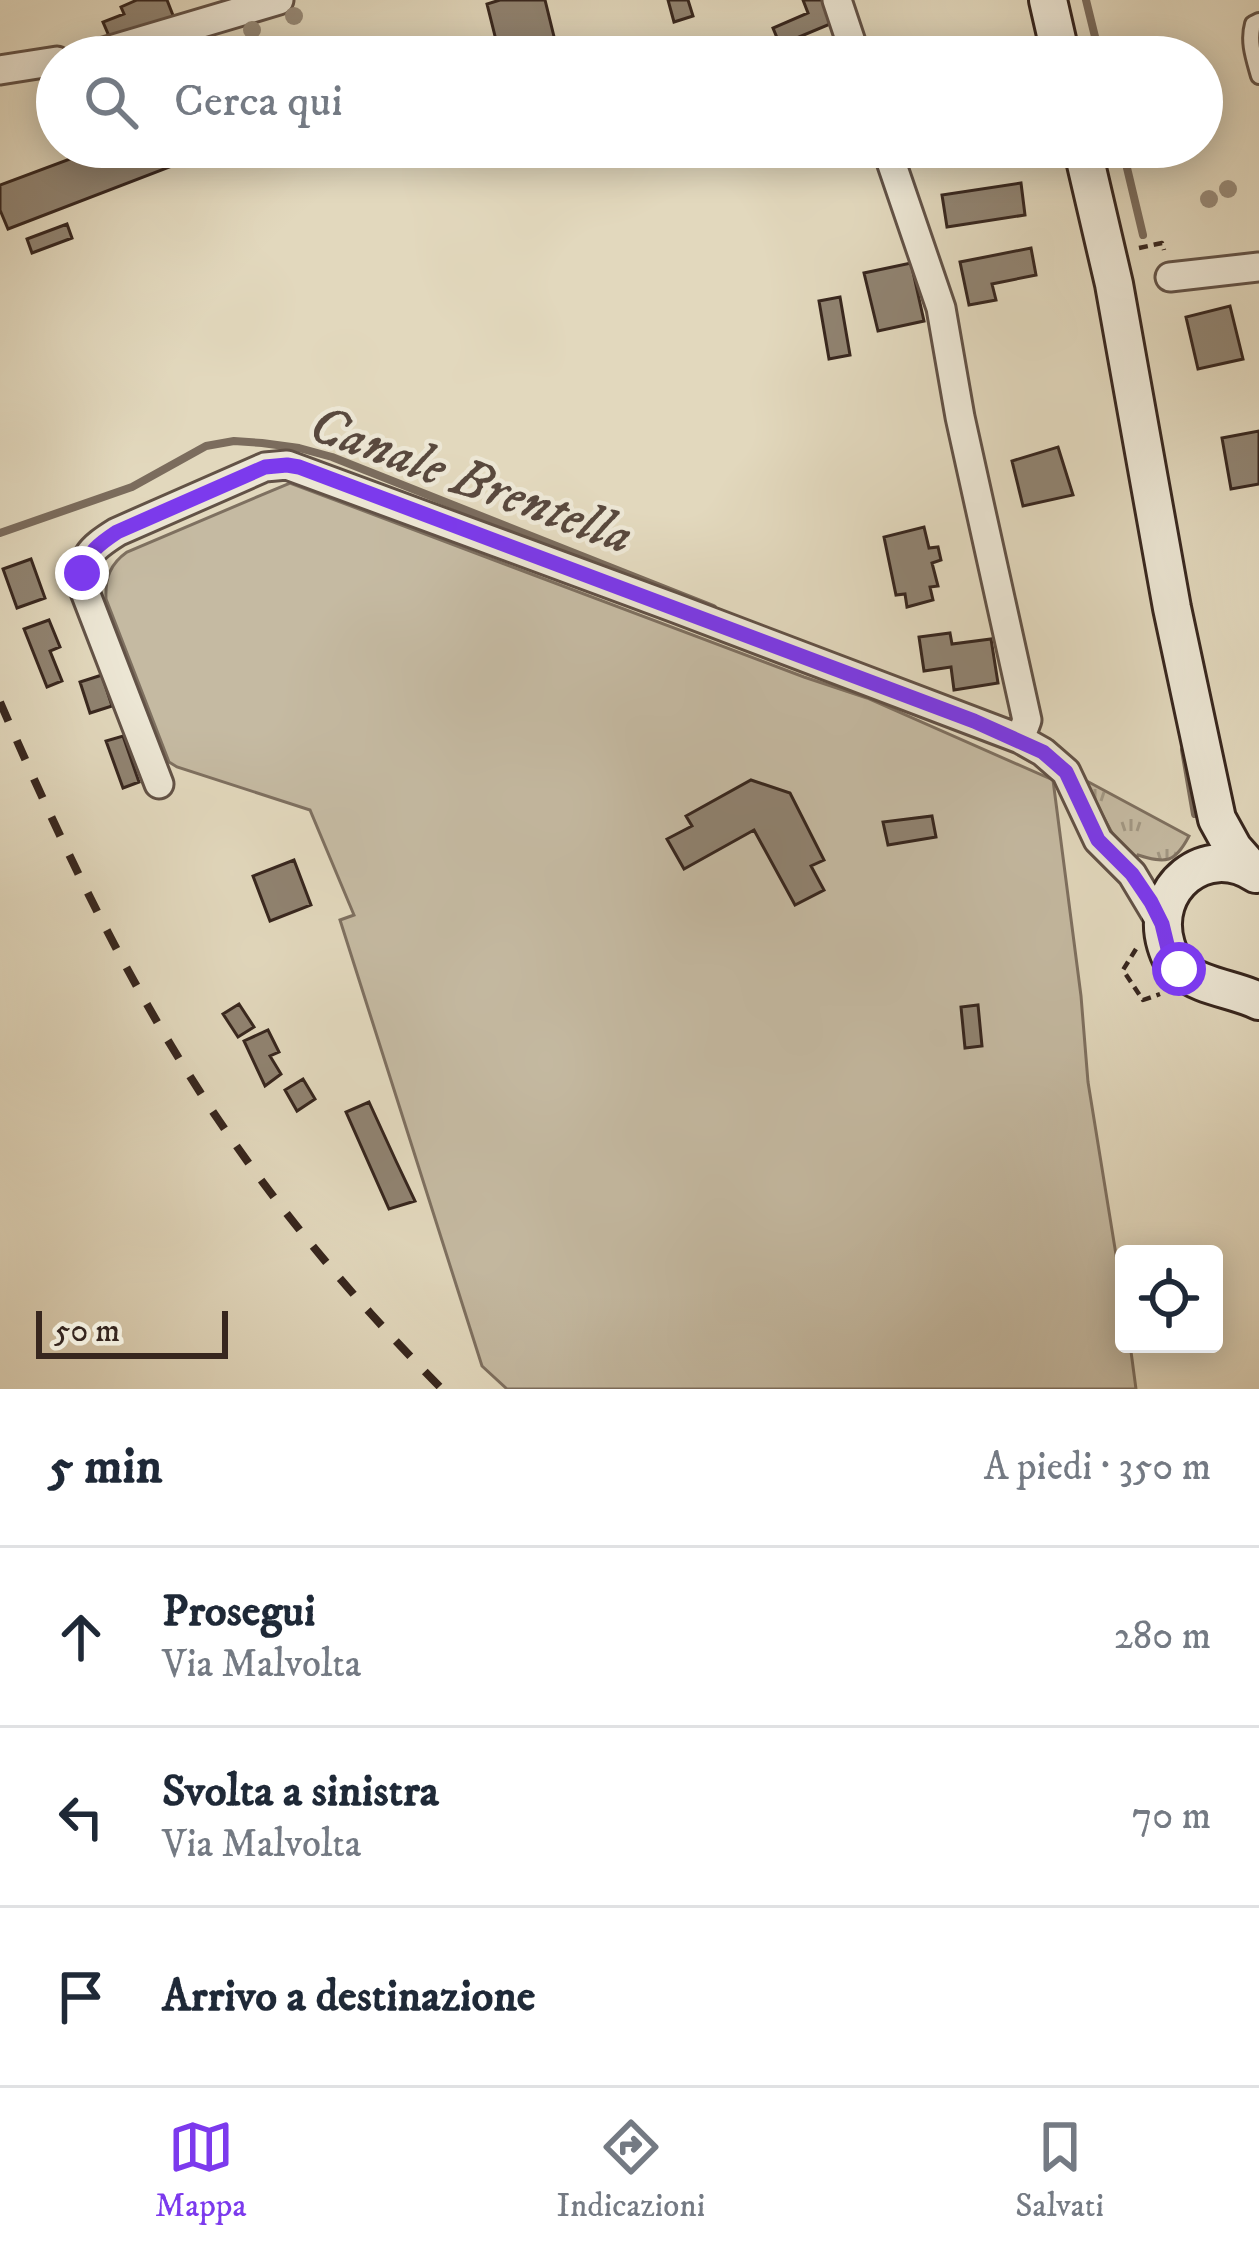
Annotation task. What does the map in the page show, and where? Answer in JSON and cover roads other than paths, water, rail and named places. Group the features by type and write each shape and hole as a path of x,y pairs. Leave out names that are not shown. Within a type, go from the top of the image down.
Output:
{"street":[{"path":"158,36 279,0"},
{"path":"837,0 849,36"},
{"path":"1048,0 1056,36"},
{"path":"0,70 36,64"},
{"path":"893,168 941,308 960,417 1027,721 1020,739"},
{"path":"1087,168 1114,284 1172,608 1217,819 1233,848 1257,874"},
{"path":"1170,277 1259,267"},
{"path":"159,784 85,592 86,558 117,532 251,473 276,465 299,467 1020,739 1066,772 1098,840 1132,874 1162,924 1171,961 1190,976 1259,1001"},
{"path":"1162,924 1168,895 1194,871 1217,819"},
{"path":"1132,874 1165,878 1225,862 1257,874"}],"lane":[{"path":"1259,21 1251,33 1259,76"}],"waterway":[{"path":"1086,0 1095,36"},
{"path":"1127,168 1143,235"},
{"name":"Canale Brentella","path":"0,533 132,487 206,446 262,443 332,457 713,608"},
{"path":"1184,750 1195,814"}],"railway":[{"path":"0,702 92,901 200,1092 313,1246 442,1389"}]}
